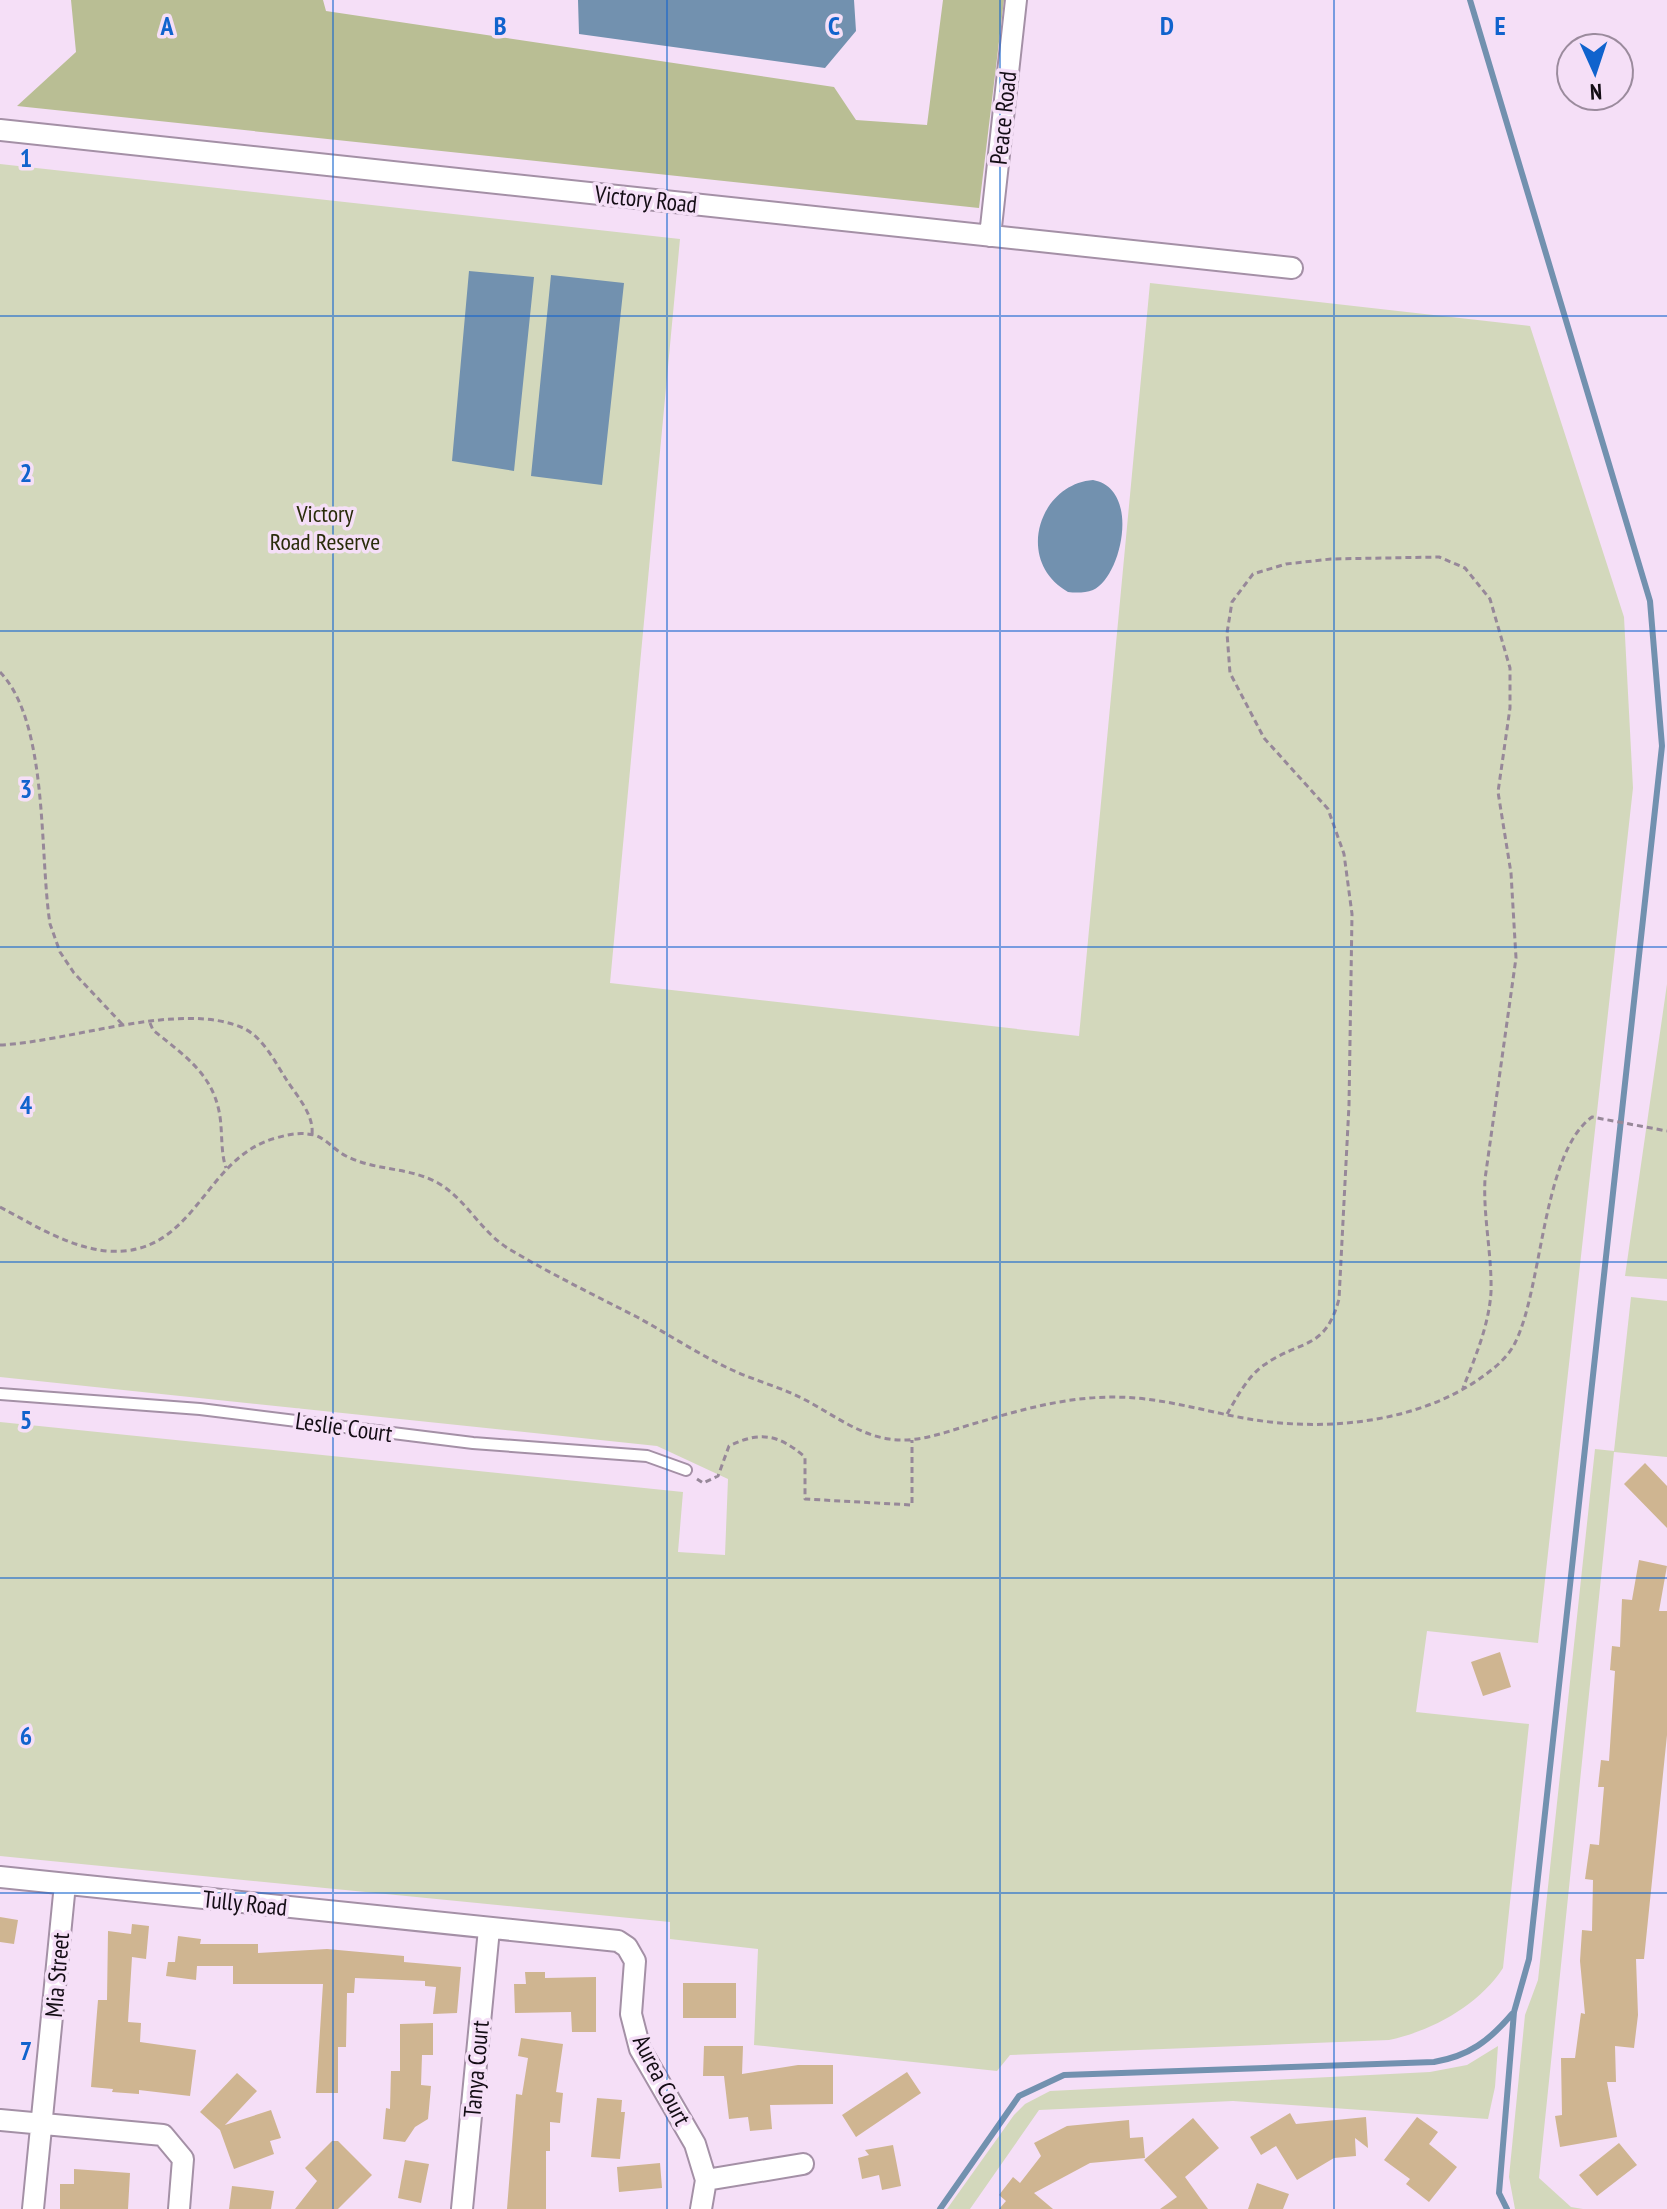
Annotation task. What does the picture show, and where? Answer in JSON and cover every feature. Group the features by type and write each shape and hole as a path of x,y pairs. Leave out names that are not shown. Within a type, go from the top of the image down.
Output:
{"street":[{"name":"Peace Road","path":"990,236 1016,0"},
{"name":"Victory Road","path":"0,130 1292,268"},
{"name":"Tully Road","path":"0,1877 489,1929"},
{"name":"Mia Street","path":"33,2209 65,1884"},
{"name":"Aurea Court","path":"489,1929 618,1941 627,1947 635,1961 631,2014 640,2049 695,2144 706,2180 701,2209"},
{"name":"Tanya Court","path":"462,2209 489,1929"},
{"path":"0,2120 163,2135 183,2159 179,2209"},
{"path":"706,2180 803,2164"}],"lane":[{"name":"Leslie Court","path":"0,1394 200,1409 444,1440 647,1456 686,1470"}],"path":[{"path":"1227,1414 1250,1378 1264,1365 1315,1339 1332,1325 1339,1299 1352,914 1344,854 1328,809 1298,771 1264,738 1242,701 1230,673 1227,633 1232,602 1253,574 1286,564 1331,559 1439,557 1465,568 1490,599 1502,631 1510,668 1510,708 1498,792 1513,888 1516,958 1485,1179 1483,1215 1491,1293 1487,1322 1463,1388"},
{"path":"0,672 21,698 31,730 50,924 60,952 74,973 122,1024"},
{"path":"0,1045 77,1037 122,1024 150,1022 210,1019 245,1029 266,1047 306,1110 312,1135"},
{"path":"150,1022 153,1030 190,1059 210,1083 219,1110 226,1168"},
{"path":"0,1207 81,1246 111,1251 148,1246 177,1229 201,1204 226,1168 267,1140 298,1132 320,1137 343,1155 364,1163 440,1184 501,1244 730,1369 795,1395 854,1428 887,1439 912,1440 1073,1398 1116,1395 1306,1425 1357,1422 1403,1412 1463,1388 1497,1366 1513,1348 1564,1159 1580,1126 1592,1117 1667,1131"},
{"path":"686,1470 703,1483 718,1476 729,1446 748,1437 767,1434 787,1442 805,1457 805,1499 912,1505 912,1440"}],"green space":[{"path":"71,0 323,0 326,11 834,87 856,120 927,125 943,0 1004,0 979,208 17,106 76,52"},
{"name":"Victory Road Reserve","path":"0,164 680,239 610,983 1079,1036 1150,283 1530,326 1624,617 1633,788 1538,1643 1427,1631 1416,1712 1529,1724 1503,1968 1468,2005 1438,2023 1389,2040 1010,2055 997,2071 754,2045 758,1949 670,1939 670,1922 0,1856 0,1422 683,1492 678,1552 725,1555 728,1479 657,1446 0,1377"},
{"path":"1667,984 1667,1279 1625,1276"},
{"path":"1631,1297 1667,1301 1667,1457 1614,1452 1539,2178 1571,2207 1583,2209 1515,2209 1509,2177 1525,2015 1538,1980 1595,1449 1614,1451"},
{"path":"1498,2046 1495,2087 1488,2119 1233,2101 1039,2110 970,2209 947,2209 1014,2115 1025,2104 1050,2091 1430,2072 1467,2065"}],"water":[{"path":"578,0 854,0 856,31 825,68 579,34"},
{"path":"469,271 534,277 514,471 452,461"},
{"path":"551,275 624,283 602,485 531,476"},
{"path":"1093,480 1108,487 1118,499 1122,534 1118,552 1112,569 1093,590 1068,592 1051,578 1042,562 1038,544 1040,526 1047,509 1059,495 1074,485"}],"building":[{"path":"1645,1463 1667,1486 1667,1528 1624,1484"},
{"path":"1639,1560 1667,1566 1659,1611 1667,1611 1667,1735 1644,1959 1636,1959 1638,2015 1634,2048 1615,2046 1616,2082 1607,2082 1617,2137 1560,2147 1555,2116 1562,2115 1561,2058 1575,2058 1581,2013 1585,2014 1580,1961 1582,1930 1592,1931 1593,1880 1585,1879 1590,1844 1599,1845 1604,1787 1598,1787 1601,1760 1609,1761 1615,1671 1610,1670 1612,1646 1620,1647 1622,1599 1632,1600"},
{"path":"1500,1652 1511,1687 1483,1696 1471,1662"},
{"path":"0,1917 18,1920 14,1944 0,1942"},
{"path":"132,1924 149,1926 146,1959 132,1957 128,2022 141,2023 140,2042 196,2050 190,2096 139,2090 139,2094 112,2092 113,2089 91,2087 98,2000 107,2000 108,1931 131,1934"},
{"path":"178,1936 201,1939 200,1944 258,1944 258,1953 327,1949 404,1956 404,1962 461,1967 457,2013 433,2014 436,1987 425,1986 425,1981 355,1978 354,1993 347,1993 346,2047 338,2047 338,2093 316,2093 323,1984 233,1984 233,1966 197,1966 196,1980 166,1976 168,1962 175,1962"},
{"path":"525,1972 545,1972 545,1978 596,1977 596,2032 572,2032 571,2012 515,2013 514,1984 526,1984"},
{"path":"683,1983 736,1983 736,2018 683,2018"},
{"path":"433,2023 433,2055 422,2055 421,2085 431,2086 428,2119 415,2127 405,2142 383,2139 386,2108 390,2109 391,2071 400,2071 400,2024"},
{"path":"521,2038 563,2044 556,2092 563,2093 560,2123 550,2122 550,2151 546,2151 546,2209 507,2209 516,2094 522,2095 528,2058 518,2056"},
{"path":"704,2046 743,2046 742,2074 798,2065 833,2065 833,2104 770,2105 772,2129 750,2131 748,2117 729,2119 724,2076 703,2076"},
{"path":"907,2072 921,2093 856,2137 842,2115"},
{"path":"237,2073 257,2091 225,2125 271,2110 281,2138 270,2141 274,2154 234,2169 220,2130 200,2112"},
{"path":"597,2098 622,2100 621,2112 625,2112 620,2159 591,2157"},
{"path":"1290,2113 1296,2124 1366,2117 1368,2148 1355,2138 1356,2156 1334,2158 1297,2180 1276,2146 1261,2155 1250,2137"},
{"path":"1417,2117 1438,2132 1429,2144 1457,2167 1429,2202 1406,2184 1410,2179 1384,2160"},
{"path":"1193,2118 1219,2148 1185,2177 1208,2209 1160,2209 1177,2197 1144,2160"},
{"path":"1129,2120 1130,2138 1143,2137 1145,2158 1090,2163 1034,2193 1053,2209 999,2209 1006,2201 999,2195 1013,2177 1020,2183 1041,2156 1034,2143 1067,2126"},
{"path":"332,2141 338,2141 372,2175 338,2209 295,2209 317,2181 305,2168"},
{"path":"1619,2143 1637,2165 1597,2196 1579,2175"},
{"path":"893,2145 901,2186 882,2190 879,2175 862,2179 858,2158 869,2155 865,2150"},
{"path":"405,2160 429,2164 421,2203 398,2198"},
{"path":"660,2163 662,2188 619,2192 617,2167"},
{"path":"74,2169 130,2173 128,2209 60,2209 60,2184 74,2184"},
{"path":"1257,2183 1289,2194 1283,2209 1248,2209"},
{"path":"232,2186 274,2191 271,2209 229,2209"}],"waterway":[{"path":"1470,0 1650,601 1662,746 1529,1959 1514,2012 1499,2193 1507,2209"},
{"path":"940,2209 1019,2096 1064,2075 1434,2062 1458,2056 1478,2046 1512,2014"}]}
